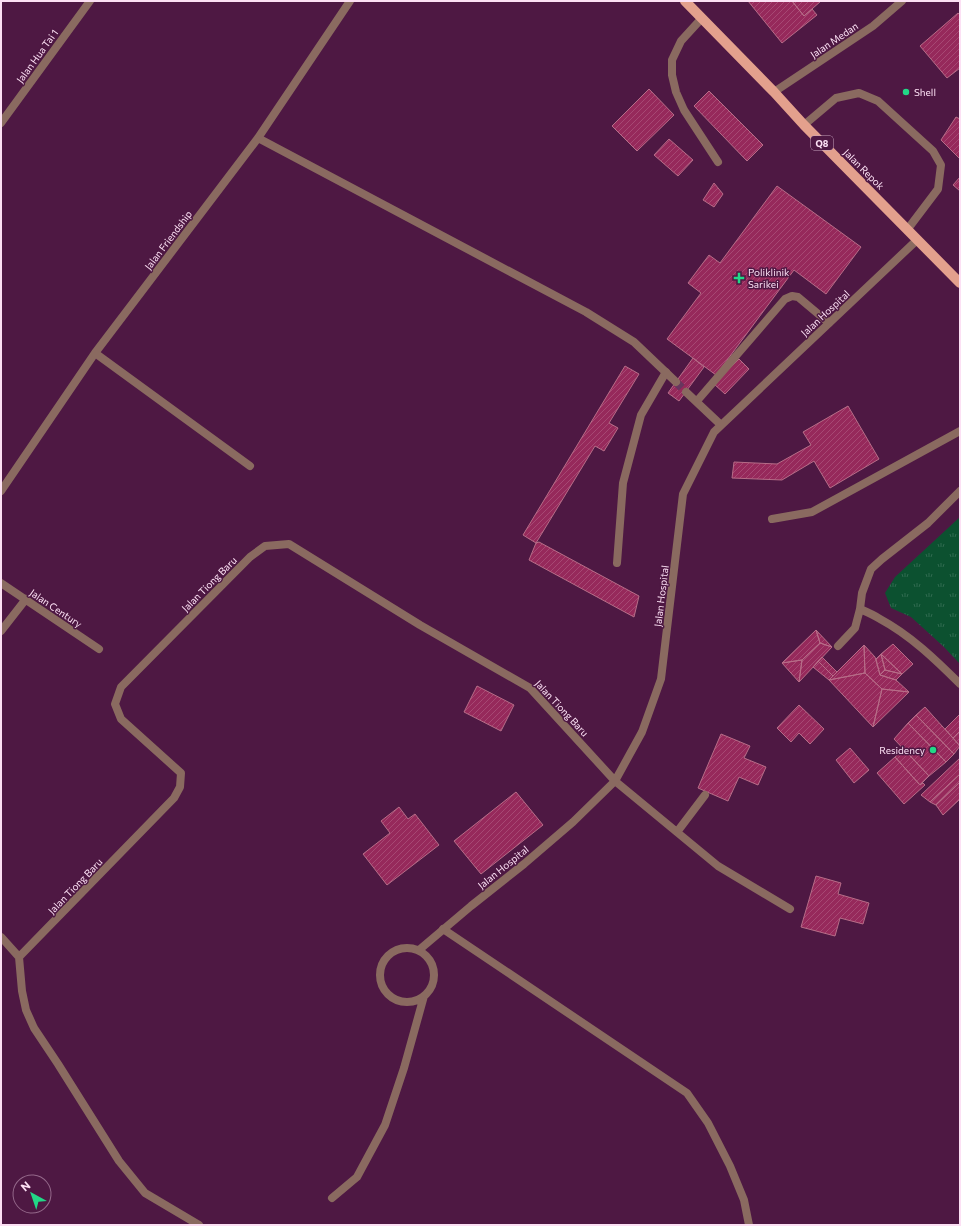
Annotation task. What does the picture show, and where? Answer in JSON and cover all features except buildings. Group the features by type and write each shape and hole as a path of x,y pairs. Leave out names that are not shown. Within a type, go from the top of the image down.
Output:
{"main road":[{"name":"Jalan Repok","path":"685,1 774,92 804,125 960,283"}],"street":[{"name":"Jalan Hua Tai 1","path":"1,123 90,1"},
{"name":"Jalan Friendship","path":"1,492 95,353 258,138 350,1"},
{"name":"Jalan Medan","path":"774,92 872,26 902,1"},
{"path":"702,18 681,41 672,60 672,75 676,92 684,110 718,162"},
{"path":"804,125 836,98 859,93 878,101 933,151 941,165 938,189 907,230"},
{"path":"258,138 586,312 634,342 676,382"},
{"name":"Jalan Hospital","path":"419,950 573,822 615,781 642,732 662,679 683,494 714,432 917,240"},
{"path":"697,401 785,299 792,296 798,297 829,323"},
{"path":"95,353 250,466"},
{"path":"617,563 623,483 641,415 666,372"},
{"path":"686,392 721,424"},
{"path":"772,519 812,512 960,430"},
{"path":"838,646 855,628 862,593 872,569 882,558 928,523 960,491"},
{"name":"Jalan Tiong Baru","path":"20,960 174,798 180,787 180,774 121,719 115,704 121,687 250,557 266,546 289,544 420,624 530,688 615,781 718,866 790,910"},
{"name":"Jalan Century","path":"1,583 99,649"},
{"path":"1,630 26,599"},
{"path":"860,609 881,619 906,636 940,663 960,684"},
{"path":"677,832 705,795"},
{"path":"443,929 687,1093 708,1124 730,1166 744,1200 749,1225"},
{"path":"1,937 20,960 22,991 26,1010 34,1028 119,1161 145,1193 199,1225"},
{"path":"410,947 419,950 426,955 434,972 434,980 430,989 424,996 417,1000 408,1002 398,1001 384,991 380,983 379,974 381,965 386,957 393,951 410,947"},
{"path":"332,1198 357,1177 385,1124 404,1068 424,996"}],"green space":[{"path":"960,517 960,664 911,617 891,608 885,593 895,577"}],"tunnel":[{"path":"676,382 686,392"}],"place":[{"name":"Shell","path":"906,92"},
{"name":"Poliklinik Sarikei","path":"739,278"},
{"name":"Residency","path":"933,750"}]}
